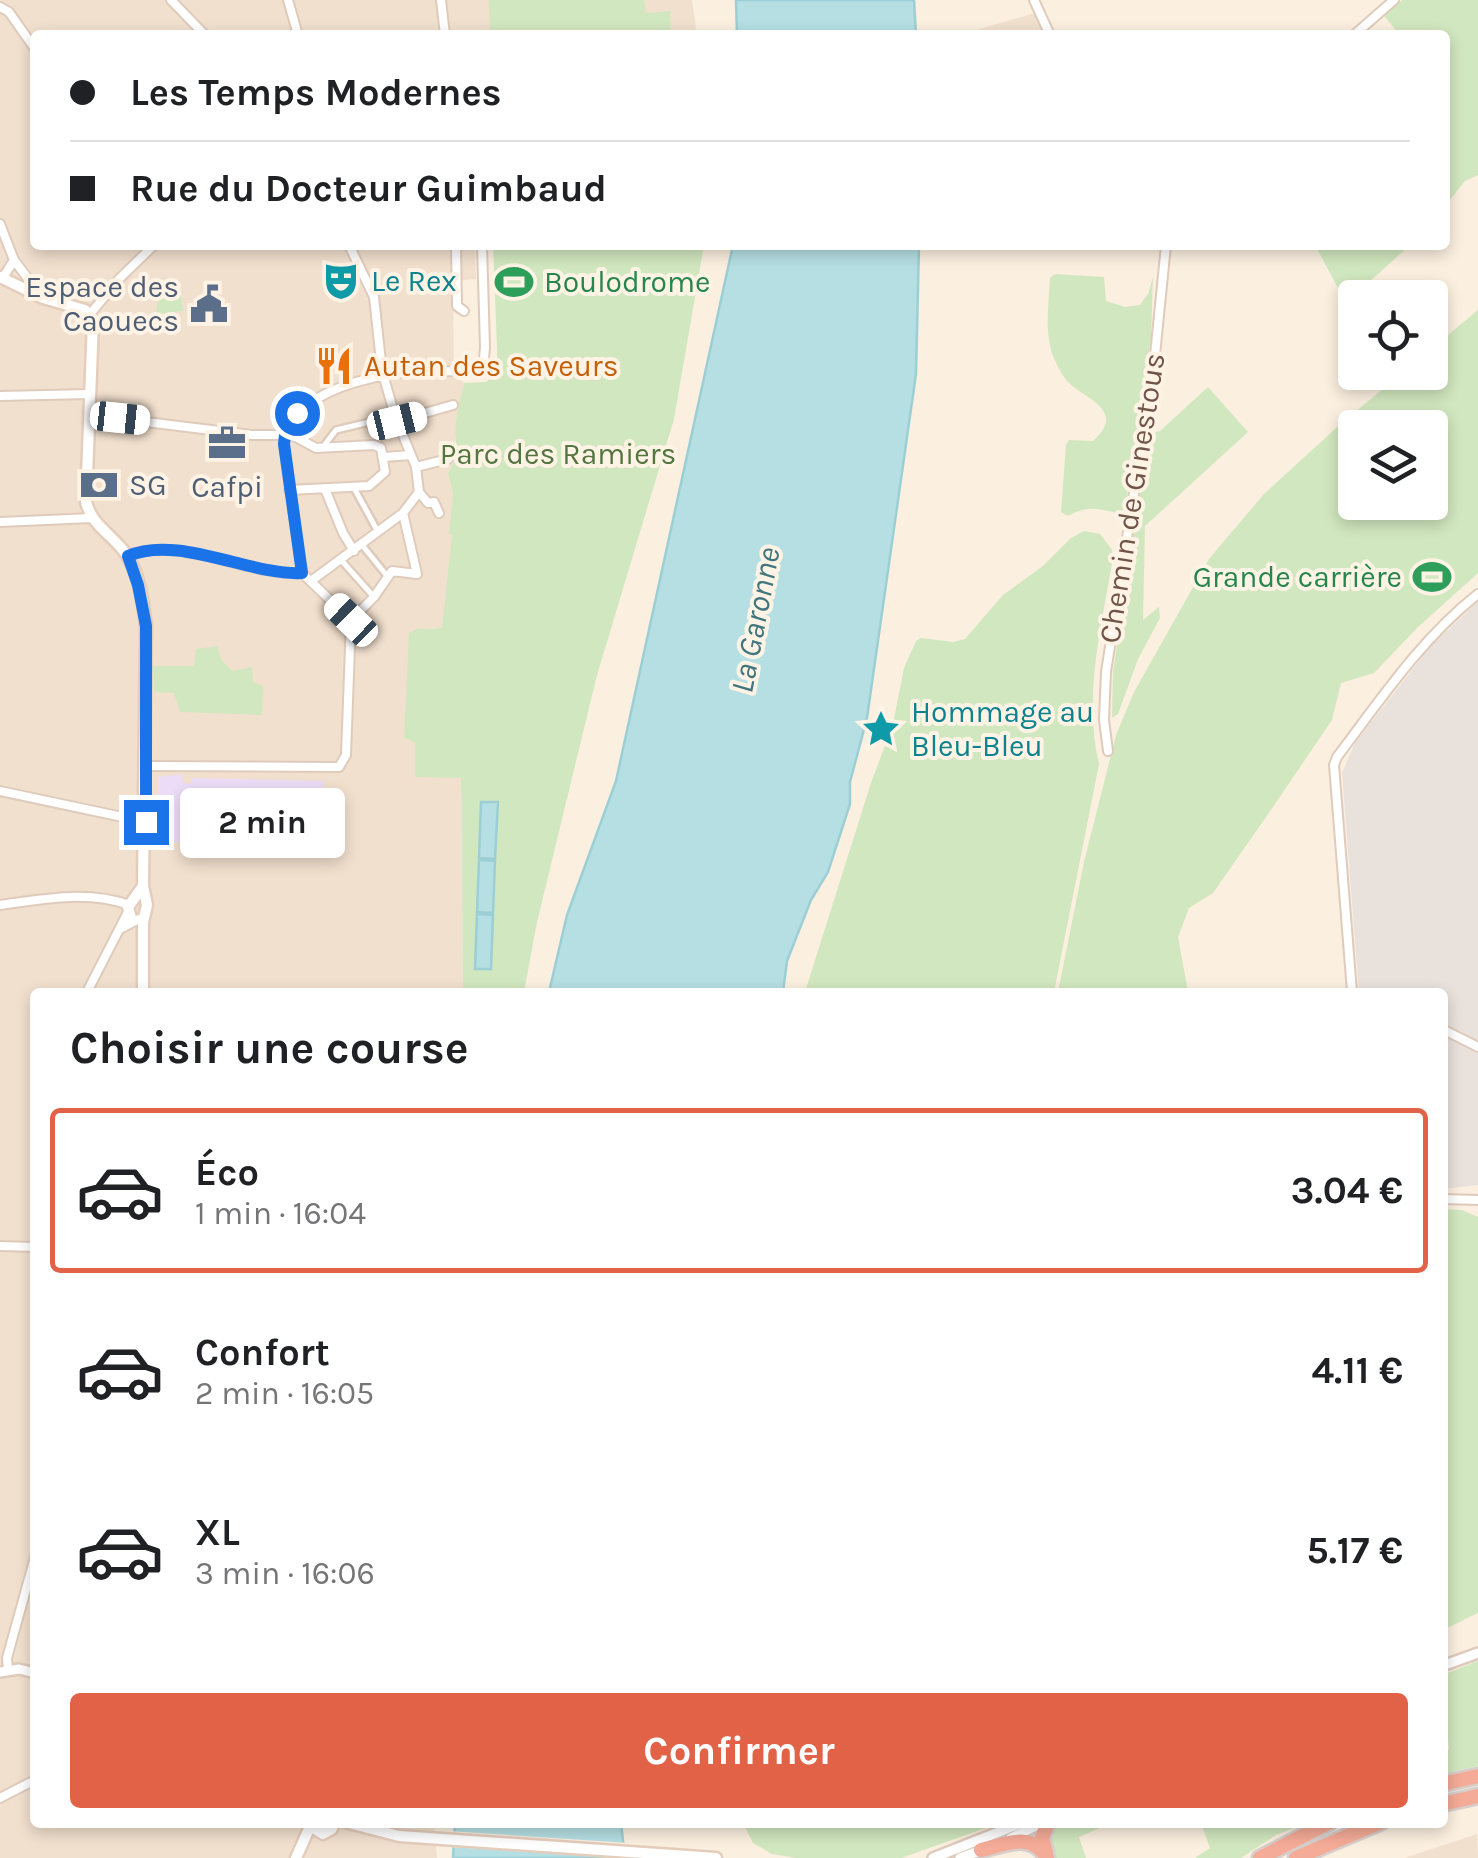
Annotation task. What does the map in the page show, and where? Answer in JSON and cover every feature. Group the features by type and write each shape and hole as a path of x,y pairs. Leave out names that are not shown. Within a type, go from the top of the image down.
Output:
{"highway":[{"path":"1448,1783 1478,1776"},
{"path":"1448,1803 1478,1796"},
{"path":"1044,1828 1042,1838 1046,1856"},
{"path":"1260,1858 1318,1828"},
{"path":"1296,1858 1366,1828"},
{"path":"981,1850 1020,1840 1040,1847 1046,1856"}],"main road":[{"path":"1,278 90,314 94,329 90,394 93,416 86,494 92,518 128,556 146,626 146,822 142,886 136,912 142,935 142,988"},
{"path":"296,1858 309,1828"},
{"path":"364,1828 399,1836 716,1858"},
{"path":"302,1845 328,1829"}],"street":[{"path":"5,0 0,7 9,12 30,42"},
{"path":"170,0 200,30"},
{"path":"288,0 297,30"},
{"path":"442,0 444,30"},
{"path":"1034,0 1048,30"},
{"path":"1360,30 1394,0"},
{"path":"0,224 14,260 29,280"},
{"path":"90,314 149,250"},
{"path":"351,250 374,297 384,376 416,467 418,492 428,502 434,502 439,513"},
{"path":"456,250 457,306 464,311"},
{"path":"351,620 302,573 289,490 286,426 297,413 328,394 384,376 482,372 482,250"},
{"name":"Chemin de Ginestous","path":"1108,751 1104,720 1106,672 1154,365 1166,250"},
{"path":"1,278 14,260"},
{"path":"0,396 90,394"},
{"path":"321,449 336,430 453,404"},
{"path":"93,416 292,435 321,449 374,445 384,457 382,478 369,486 289,490"},
{"path":"384,457 412,455"},
{"path":"416,467 448,459"},
{"path":"354,488 378,533"},
{"path":"325,489 343,533 388,577"},
{"path":"311,581 378,533 402,513 418,492"},
{"path":"146,766 339,767 346,755 351,620 397,569 417,574 402,513"},
{"path":"0,522 92,518"},
{"path":"128,556 143,552 200,554 281,573 302,573"},
{"path":"341,560 374,597"},
{"path":"1352,988 1334,764 1420,649 1450,616 1478,594"},
{"path":"0,792 146,822"},
{"path":"0,905 88,897 136,912 120,928 89,988"},
{"path":"1448,1031 1478,1047"},
{"path":"1448,1199 1478,1200"},
{"path":"0,1246 30,1247"},
{"path":"30,1575 4,1671 30,1673"},
{"path":"1448,1664 1478,1653"},
{"path":"0,1798 30,1783"},
{"path":"933,1858 1009,1828"},
{"path":"960,1858 1032,1828"}],"shaded area":[{"path":"0,0 692,0 696,30 30,30 30,250 475,250 476,279 453,281 454,373 464,383 457,415 458,453 448,473 453,495 452,553 442,628 409,633 415,743 461,778 463,988 30,988 30,1828 434,1828 437,1858 0,1858"},
{"path":"1038,12 1045,30 976,30"},
{"path":"1478,602 1478,1185 1448,1188 1448,988 1359,988 1342,773 1355,743 1430,647"},
{"path":"182,774 183,783 191,784 192,778 323,781 326,845 160,842 158,777"},
{"path":"1477,1834 1478,1858 1404,1858"}],"green space":[{"path":"489,0 644,0 646,13 670,11 671,30 490,30"},
{"path":"1402,0 1478,0 1478,175 1465,181 1450,200 1450,30 1396,30 1384,16"},
{"name":"Parc des Ramiers","path":"493,250 703,250 674,419 597,675 525,988 463,988 461,778 415,777 415,743 404,737 409,633 442,628 452,535 449,534 453,495 448,473 458,453 458,409 464,383 486,382 498,373"},
{"path":"1318,250 1404,250 1371,280 1338,280 1338,288"},
{"path":"1050,277 1104,277 1106,301 1125,307 1140,305 1153,277 1151,338 1124,515 1095,509 1068,516 1061,512 1066,445 1069,440 1093,441 1106,422 1100,407 1066,380 1053,356 1048,317"},
{"path":"179,281 183,311 156,314 160,286"},
{"path":"1478,310 1478,573 1374,673 1341,683 1332,720 1213,893 1189,908 1178,937 1187,988 1059,988 1084,862 1116,735 1134,692 1209,559 1264,494 1338,426 1338,520 1448,520 1448,410 1357,410 1382,390 1448,390 1448,335"},
{"path":"1208,387 1248,432 1145,526 1143,620 1159,607 1160,618 1138,659 1118,714 1112,718 1113,672 1148,435 1160,431"},
{"path":"1084,531 1100,534 1112,550 1112,563 1093,689 1099,764 1055,988 806,988 893,724 904,668 916,641 965,639 1003,595 1043,566 1071,538"},
{"path":"217,646 221,659 232,671 252,667 253,682 263,686 262,715 180,712 174,693 154,692 153,666 194,666 196,649"},
{"path":"1448,1209 1478,1217 1478,1613 1448,1628"},
{"path":"1478,1661 1478,1766 1448,1773 1449,1749 1448,1673"},
{"path":"746,1828 986,1828 901,1858 797,1858 772,1854 753,1843"},
{"path":"1100,1828 1079,1837 1086,1858 1054,1858 1048,1840 1050,1829"},
{"path":"1203,1828 1294,1828 1241,1858 1195,1858 1210,1848"}],"water":[{"path":"736,0 914,0 916,30 737,30"},
{"name":"La Garonne","path":"732,250 919,250 916,374 867,718 850,782 850,804 828,872 811,900 787,961 784,988 550,988 567,915 616,781"},
{"path":"481,802 498,802 495,859 479,858"},
{"path":"479,860 495,861 493,913 477,912"},
{"path":"477,914 493,915 491,969 475,969"},
{"path":"455,1828 622,1828 625,1858 453,1858"}],"pier":[{"path":"449,1831 629,1843 630,1858 449,1847"}],"place":[{"name":"Le Rex","path":"341,281"},
{"name":"Boulodrome","path":"514,282"},
{"name":"Espace des Caouecs","path":"209,304"},
{"name":"Autan des Saveurs","path":"334,366"},
{"name":"Cafpi","path":"227,443"},
{"name":"SG","path":"99,485"},
{"name":"Grande carrière","path":"1432,577"},
{"name":"Hommage au Bleu-Bleu","path":"881,729"}],"route":[{"path":"146,822 146,626 128,556 143,552 200,554 281,573 302,573 284,444 286,426 297,413"}]}
